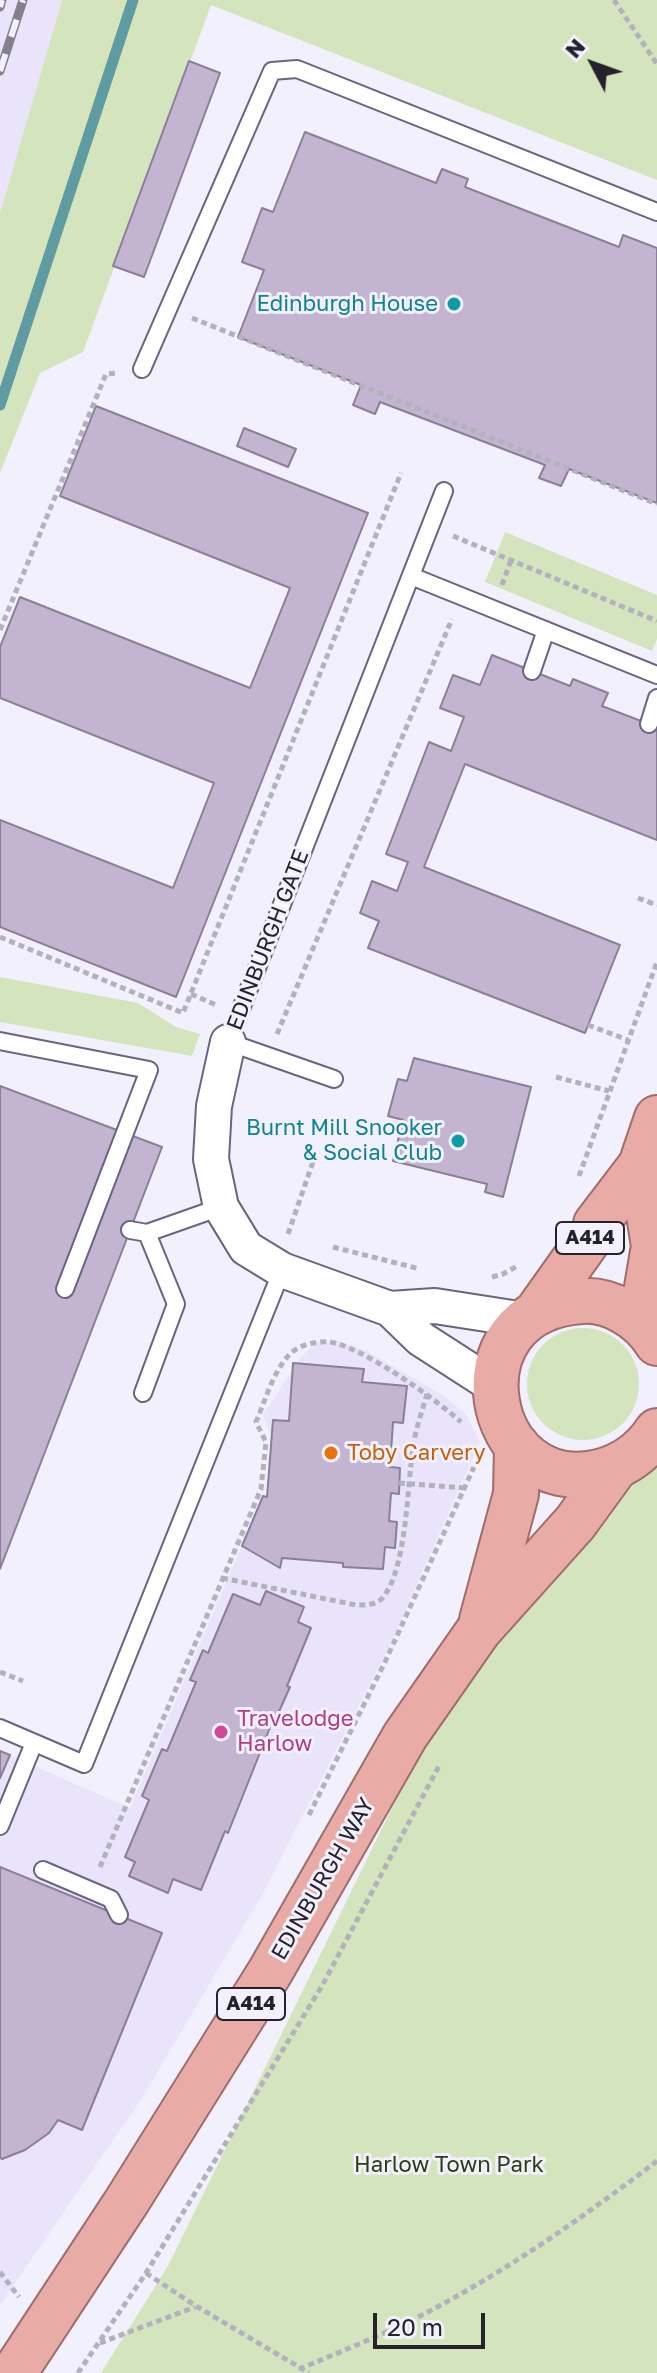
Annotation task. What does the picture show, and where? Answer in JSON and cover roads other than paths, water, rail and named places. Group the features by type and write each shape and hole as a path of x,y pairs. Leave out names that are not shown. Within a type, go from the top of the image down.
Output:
{"highway":[{"name":"A414","path":"531,1316 641,1165 657,1118"},
{"name":"A414","path":"641,1165 654,1246 649,1333"},
{"path":"615,1468 589,1474 563,1472 497,1451 504,1428 496,1408 494,1386 498,1361 509,1339 531,1316 563,1302 591,1300 618,1307 649,1333"},
{"name":"EDINBURGH WAY","path":"14,2373 127,2201 270,1972 405,1736 479,1630 575,1523 615,1468 638,1453 657,1431"},
{"name":"EDINBURGH WAY","path":"479,1630 516,1494 497,1451"}],"street":[{"name":"EDINBURGH GATE","path":"228,1042 214,1106 211,1159 221,1207 246,1248 282,1270 390,1309 435,1306 531,1316"},
{"name":"EDINBURGH GATE","path":"390,1309 421,1339 494,1386"}],"lane":[{"path":"142,369 272,71 297,69 657,212"},
{"name":"EDINBURGH GATE","path":"228,1042 444,491"},
{"path":"411,576 657,675"},
{"path":"532,671 546,630"},
{"path":"649,724 657,698"},
{"path":"0,1041 149,1070 65,1289"},
{"path":"228,1042 334,1079"},
{"path":"143,1393 176,1304 138,1231 221,1207"},
{"path":"0,1728 84,1764 282,1270"},
{"path":"0,1826 34,1743"},
{"path":"43,1870 111,1899 119,1915"}],"waterway":[{"path":"0,405 133,0"}],"railway":[{"path":"0,7 2,0"},
{"path":"0,71 23,0"}],"place":[{"name":"Edinburgh House","path":"454,304"},
{"name":"Burnt Mill Snooker & Social Club","path":"458,1141"},
{"name":"Toby Carvery","path":"331,1453"},
{"name":"Travelodge Harlow","path":"221,1732"}],"park label":[{"name":"Harlow Town Park","path":"449,2165"}]}
